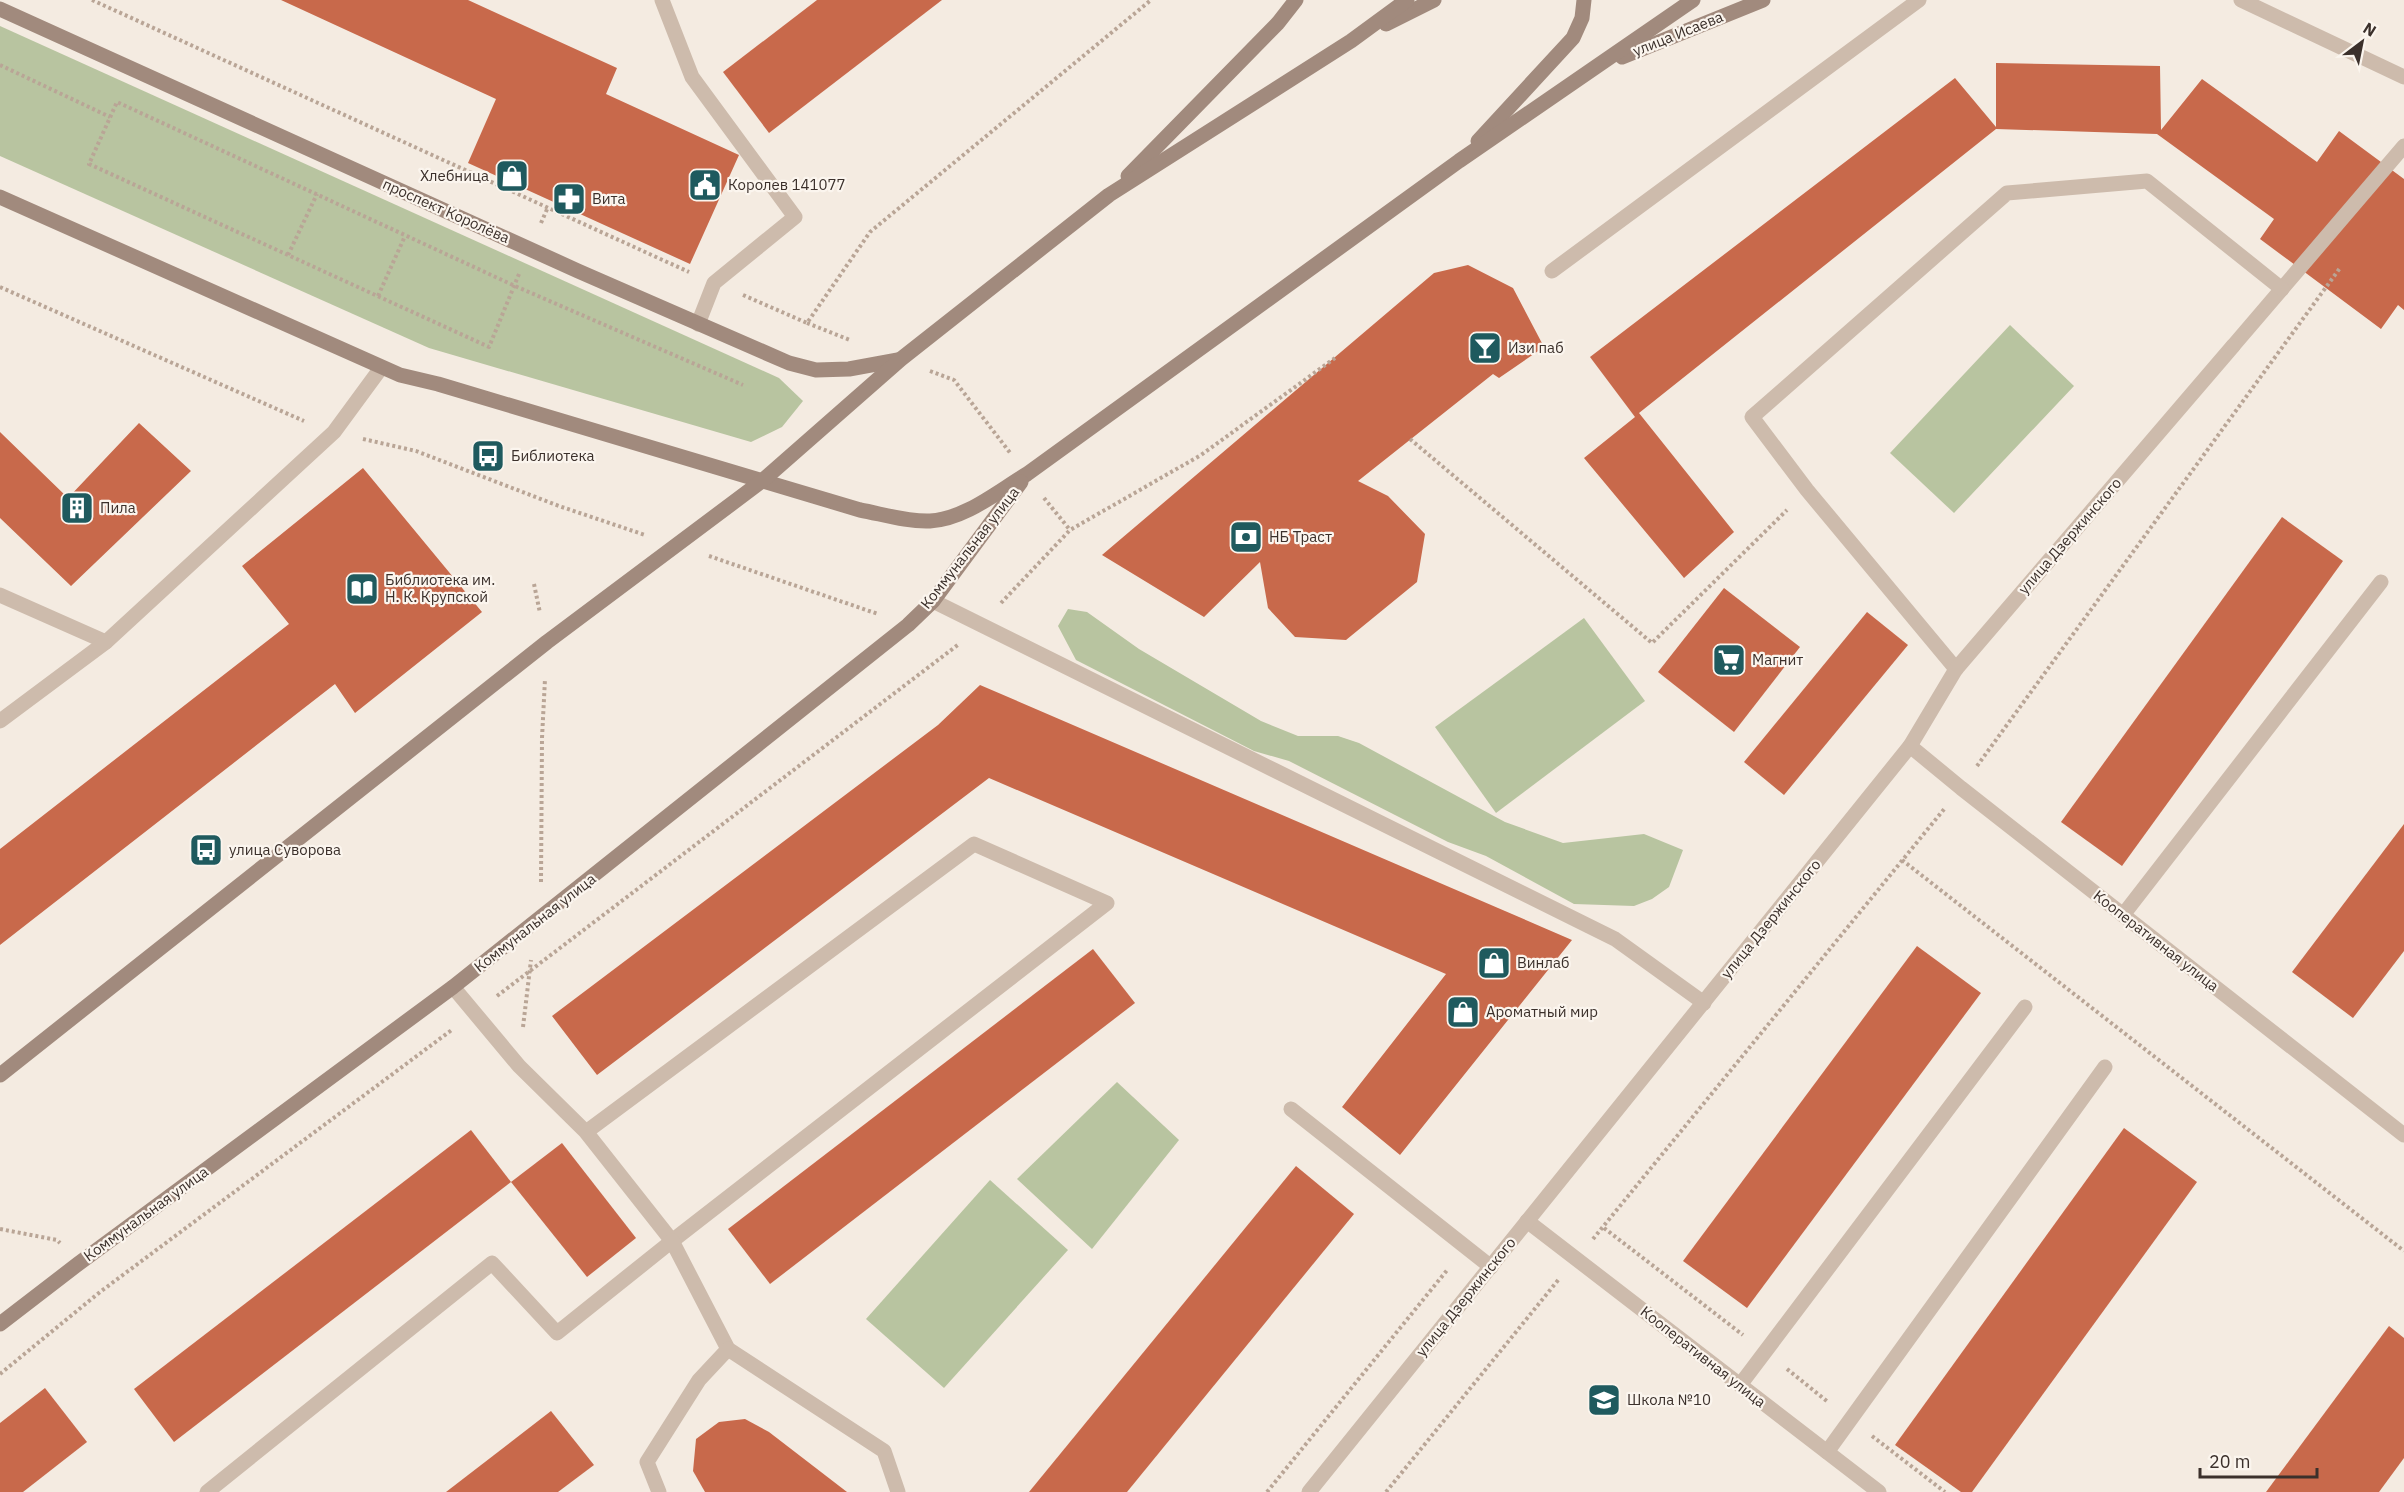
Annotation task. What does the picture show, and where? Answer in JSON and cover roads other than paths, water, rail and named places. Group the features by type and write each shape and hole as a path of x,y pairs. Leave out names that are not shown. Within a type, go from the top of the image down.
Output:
{"main road":[{"path":"1109,195 1278,23 1296,0"},
{"path":"0,1075 547,642 762,481 901,359 1109,195 1351,41 1407,0"},
{"path":"1351,41 1434,0"},
{"path":"1459,161 1573,38 1582,18 1584,0"},
{"path":"0,197 381,368 860,510 930,521 964,513 1027,474 1459,161 1694,0"},
{"name":"улица Исаева","path":"1594,68 1762,0"},
{"name":"проспект Королёва","path":"0,9 530,249 789,363 816,370 849,369 901,359"},
{"name":"Коммунальная улица","path":"0,1324 453,987 908,625 933,601 1027,474"}],"street":[{"path":"662,0 692,77 795,217 714,283 698,324"},
{"path":"1552,271 1919,0"},
{"path":"2241,0 2404,77"},
{"name":"улица Дзержинского","path":"1309,1492 1910,746 1956,669 2404,146"},
{"path":"1956,669 1807,490 1752,417 2007,194 2147,181 2282,289"},
{"path":"0,721 106,642 334,432 381,368"},
{"path":"2123,915 2381,582"},
{"path":"0,595 106,642"},
{"path":"933,601 1615,939 1704,1003"},
{"name":"Кооперативная улица","path":"1910,746 2404,1135"},
{"path":"207,1492 492,1263 557,1333 1107,903 974,844 586,1132"},
{"path":"453,987 519,1066 586,1132 672,1241 728,1349 884,1451 898,1492"},
{"path":"1740,1385 2025,1007"},
{"path":"1827,1452 2105,1067"},
{"path":"1290,1109 1491,1267"},
{"name":"Кооперативная улица","path":"1527,1221 1879,1492"},
{"path":"659,1492 647,1462 699,1380 728,1349"}],"place":[{"name":"Хлебница","path":"512,176"},
{"name":"Королев 141077","path":"705,185"},
{"name":"Вита","path":"569,199"},
{"name":"Изи паб","path":"1485,348"},
{"name":"Библиотека","path":"488,456"},
{"name":"Пила","path":"77,508"},
{"name":"НБ Траст","path":"1246,537"},
{"name":"Библиотека им. Н. К. Крупской","path":"362,589"},
{"name":"Магнит","path":"1729,660"},
{"name":"улица Суворова","path":"206,850"},
{"name":"Винлаб","path":"1494,963"},
{"name":"Ароматный мир","path":"1463,1012"},
{"name":"Школа №10","path":"1604,1400"}]}
